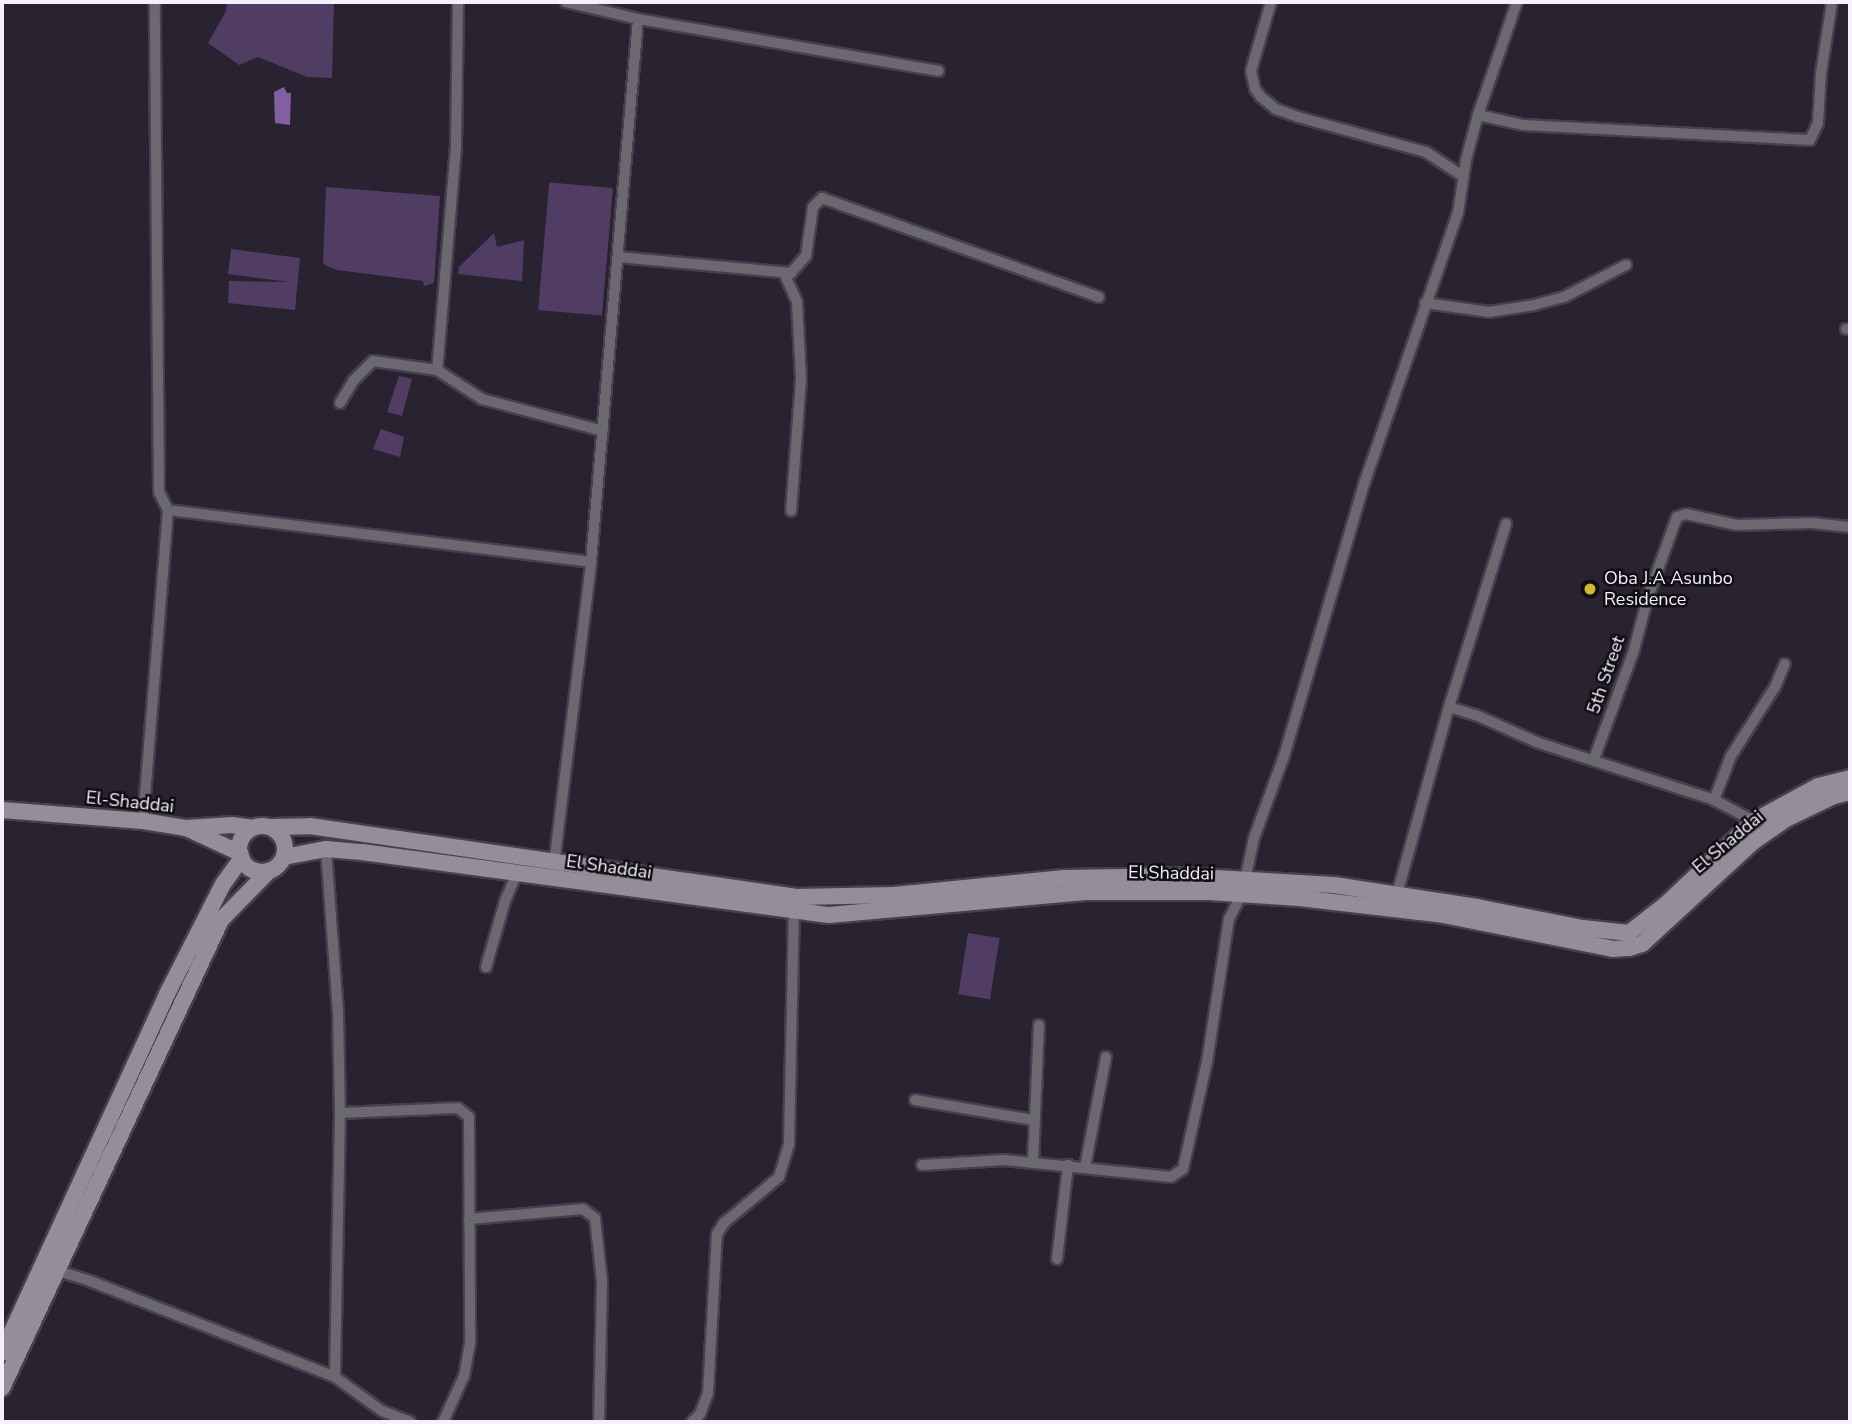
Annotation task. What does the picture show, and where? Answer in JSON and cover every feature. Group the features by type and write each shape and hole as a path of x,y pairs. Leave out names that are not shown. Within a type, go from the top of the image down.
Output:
{"street":[{"path":"143,821 168,510 159,492 155,2"},
{"path":"437,370 456,146 458,2"},
{"path":"566,2 638,19 939,71"},
{"path":"1272,2 1251,71 1255,89 1261,97 1276,109 1298,117 1426,152 1464,177"},
{"path":"922,1165 975,1160 1033,1162 1171,1177 1183,1169 1207,1062 1229,919 1243,887 1254,838 1284,756 1359,500 1458,213 1478,115 1517,2"},
{"path":"1478,115 1523,125 1810,140 1818,123 1821,73 1832,2"},
{"path":"553,870 591,562 638,19"},
{"path":"618,257 785,275 798,267 806,256 813,207 822,198 1099,297"},
{"path":"1425,303 1489,312 1534,305 1563,297 1626,265"},
{"path":"785,275 797,302 801,379 791,511"},
{"path":"340,403 353,381 373,361 437,370 457,386 495,403 603,431"},
{"path":"168,510 591,562"},
{"name":"5th Street","path":"1594,759 1634,650 1648,597 1680,514 1737,525 1812,523 1850,527"},
{"path":"1397,894 1448,707 1506,524"},
{"path":"1714,800 1731,756 1775,687 1785,664"},
{"path":"1448,707 1476,715 1539,743 1714,800 1754,821"},
{"path":"2,1388 58,1271 174,982 223,884 241,856 242,838 253,828 310,826 553,870 794,905 1064,878 1131,875 1243,887 1397,894 1583,928 1629,933 1667,904 1754,821 1818,786 1850,778"},
{"name":"El Shaddai","path":"1243,887 1389,906 1613,949 1629,948 1642,944 1753,842 1786,818 1834,796 1850,792"},
{"name":"El-Shaddai","path":"2,810 143,821 186,828 232,825 253,828"},
{"path":"2,1353 122,1110 221,920 284,857 282,836 271,827"},
{"path":"186,828 241,856 256,871 269,871"},
{"path":"327,849 338,1012 340,1113 335,1377"},
{"name":"El Shaddai","path":"284,857 327,849 517,873 553,870"},
{"path":"486,967 505,901 517,873"},
{"path":"692,1422 700,1414 708,1393 717,1234 724,1223 779,1177 789,1144 794,905"},
{"path":"1033,1162 1039,1025"},
{"path":"1085,1167 1106,1057"},
{"path":"915,1100 1033,1119"},
{"path":"340,1113 458,1108 469,1117 470,1343 464,1376 443,1422"},
{"path":"1057,1259 1068,1165"},
{"path":"469,1219 583,1209 595,1218 602,1281 599,1422"},
{"path":"58,1271 335,1377 382,1411 410,1422"}],"shaded area":[{"path":"227,2 334,2 332,78 307,77 258,57 239,65 208,43 226,11"},
{"path":"284,87 287,93 291,93 290,125 275,123 274,92"},
{"path":"549,182 613,188 602,316 538,310"},
{"path":"326,187 440,196 434,283 424,286 423,281 337,270 323,264"},
{"path":"494,233 497,247 524,240 522,281 458,274 459,267"},
{"path":"231,249 300,258 295,310 228,303 229,281 289,282 228,274"},
{"path":"399,376 412,379 402,416 387,412"},
{"path":"381,429 404,437 400,457 373,449"},
{"path":"968,933 1000,938 990,999 958,994"}],"place":[{"name":"Oba J.A Asunbo Residence","path":"1590,589"}]}
